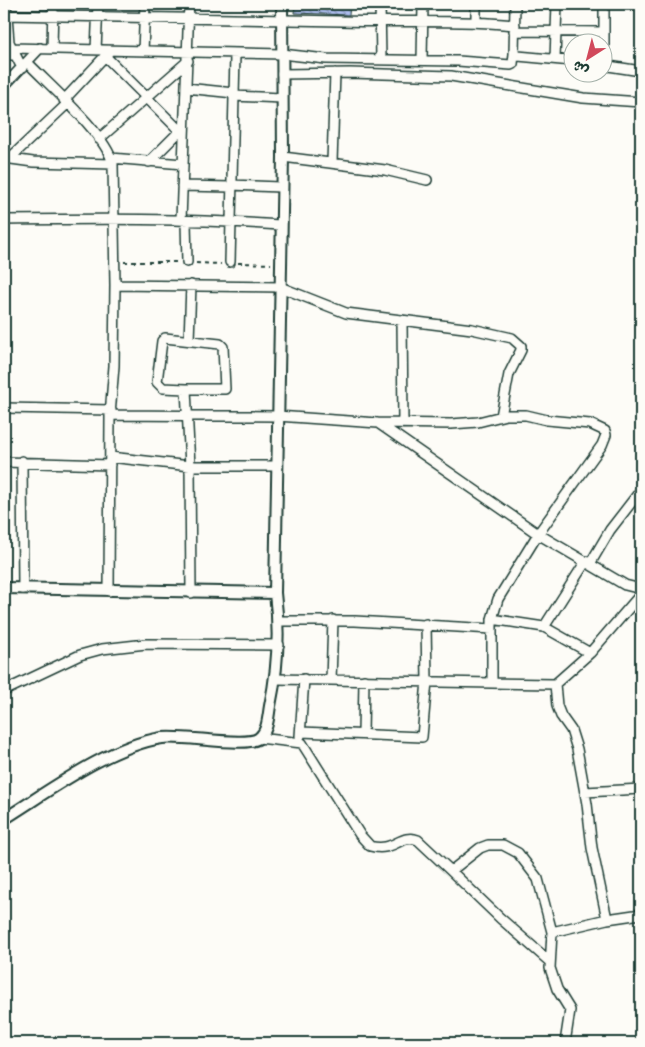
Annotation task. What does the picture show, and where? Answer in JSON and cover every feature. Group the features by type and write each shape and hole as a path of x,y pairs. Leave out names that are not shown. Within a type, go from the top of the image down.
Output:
{"street":[{"path":"6,4 5,15 10,53 66,102 99,139 112,161 115,285 114,366 110,412 109,591"},
{"path":"52,48 53,4"},
{"path":"96,50 98,4"},
{"path":"143,51 145,4"},
{"path":"187,262 182,186 182,133 188,57 188,4"},
{"path":"259,738 266,727 276,679 279,645 275,593 278,466 276,416 280,358 282,4"},
{"path":"380,4 381,58"},
{"path":"422,60 423,4"},
{"path":"476,4 476,21"},
{"path":"10,53 52,48 96,50 107,54 143,51 188,57 282,54 326,59 381,58 511,65 514,64 516,4"},
{"path":"555,59 557,4"},
{"path":"5,15 282,18 380,22 476,21 514,28 604,32 604,4"},
{"path":"4,86 40,48"},
{"path":"107,54 145,97 182,133"},
{"path":"6,158 66,102 107,54"},
{"path":"514,54 518,56 562,60"},
{"path":"230,262 235,55"},
{"path":"99,139 188,57"},
{"path":"612,66 641,70"},
{"path":"282,74 336,73 451,76 583,98 641,102"},
{"path":"332,162 336,73"},
{"path":"186,88 234,95 282,98"},
{"path":"149,162 182,133"},
{"path":"282,157 385,170 427,180"},
{"path":"6,158 33,162 112,161 183,164"},
{"path":"182,186 280,186"},
{"path":"4,220 113,219 230,221 280,224"},
{"path":"115,285 280,288 346,313 472,329 517,342 521,346 521,350 509,374 501,416"},
{"path":"189,340 191,286"},
{"path":"402,320 402,423"},
{"path":"165,338 189,340 217,343 223,347 227,385 222,390 163,388 157,382 162,340 165,338"},
{"path":"186,389 190,466 191,593"},
{"path":"4,408 188,417 276,416 378,423 451,424 478,422 501,416 526,415 557,422 590,424 601,429 606,435 586,469 538,534 504,588 494,608 492,619 492,683"},
{"path":"378,423 538,534 625,585 641,590"},
{"path":"22,461 24,589"},
{"path":"4,462 110,461 190,466 278,466"},
{"path":"544,626 610,530 641,490"},
{"path":"4,588 191,593 275,593"},
{"path":"276,679 555,684 590,653 641,594"},
{"path":"492,619 544,626 590,653"},
{"path":"278,621 333,620 492,629"},
{"path":"331,680 333,620"},
{"path":"4,819 80,772 140,744 184,737 248,743 259,738 363,734 422,737 427,681 426,624"},
{"path":"4,691 80,655 102,649 146,644 279,645"},
{"path":"304,679 300,737 360,835 370,846 387,848 408,838 418,840 500,918 549,961"},
{"path":"363,734 364,680"},
{"path":"555,684 557,706 571,730 577,749 592,848 607,919"},
{"path":"585,792 641,788"},
{"path":"451,871 480,848 488,845 504,845 518,853 538,879 552,932 549,961 555,985 570,1010 565,1043"},
{"path":"552,932 607,919 641,914"}],"path":[{"path":"114,261 187,262 212,265 230,262 281,264"}],"building":[{"path":"295,4 350,4 349,15 294,13"}]}
